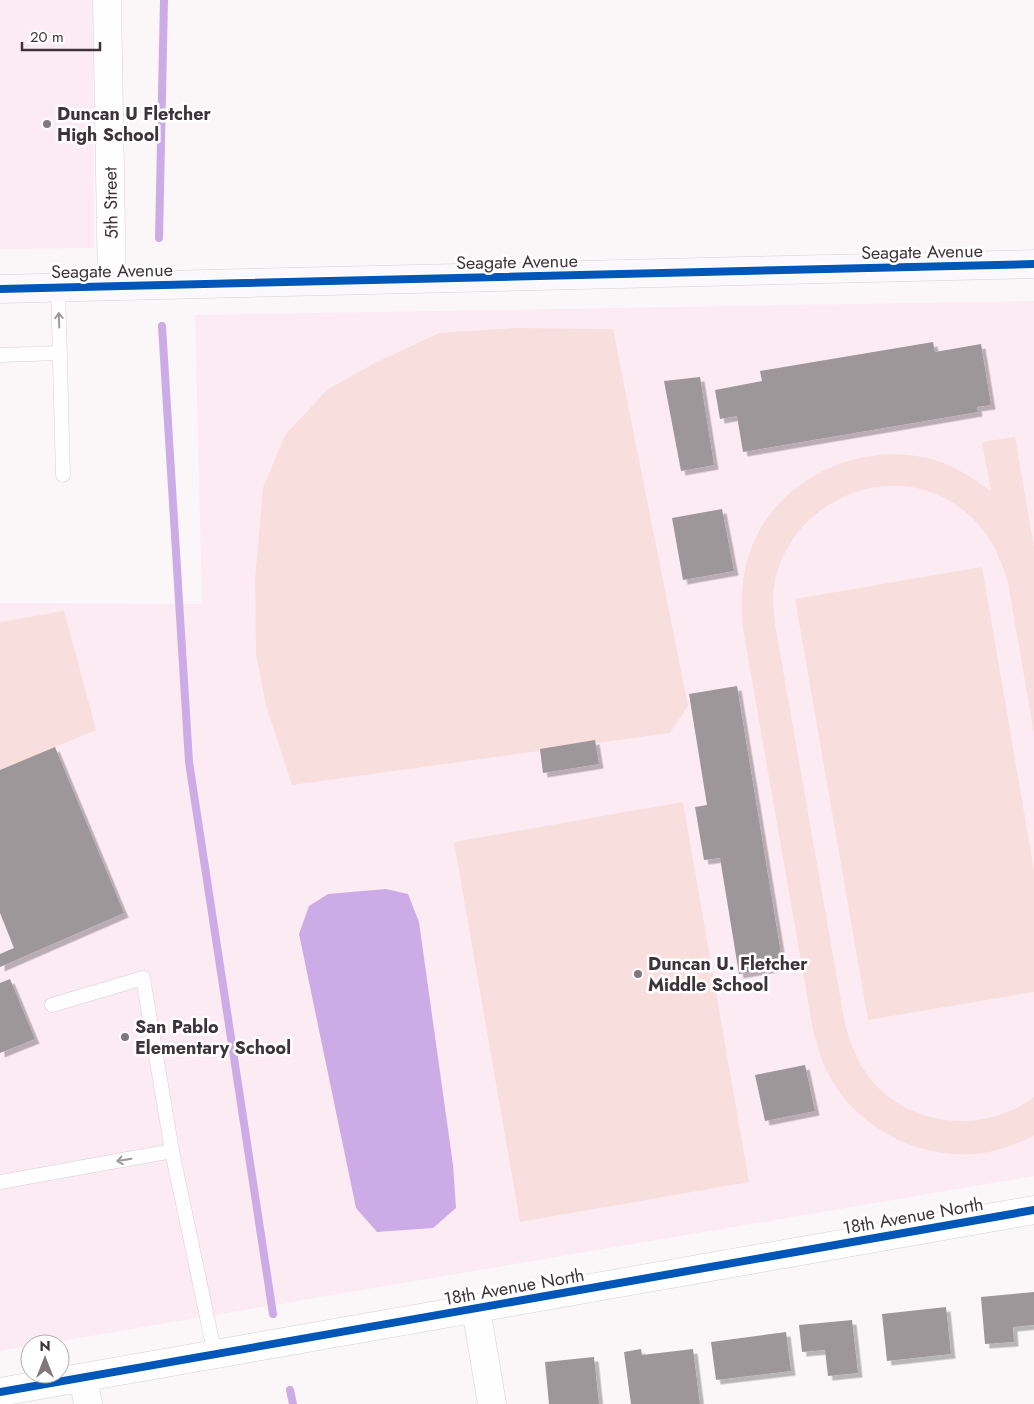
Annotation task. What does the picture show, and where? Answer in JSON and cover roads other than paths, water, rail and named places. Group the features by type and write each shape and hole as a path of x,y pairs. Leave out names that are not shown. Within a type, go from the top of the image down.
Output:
{"street":[{"name":"5th Street","path":"107,0 112,286"},
{"name":"Seagate Avenue","path":"0,289 1034,264"},
{"name":"18th Avenue North","path":"0,1392 85,1391 215,1356 1034,1210"},
{"path":"476,1309 492,1404"}],"lane":[{"path":"58,287 63,476"},
{"path":"0,355 60,353"},
{"path":"52,1005 143,978 172,1151 215,1356"},
{"path":"0,1182 172,1151"}],"waterway":[{"path":"159,238 164,0"},
{"path":"162,326 189,762 273,1314"},
{"path":"290,1390 293,1404"}],"place":[{"name":"Duncan U Fletcher High School","path":"47,124"},
{"name":"Duncan U. Fletcher Middle School","path":"638,974"},
{"name":"San Pablo Elementary School","path":"125,1037"}]}
